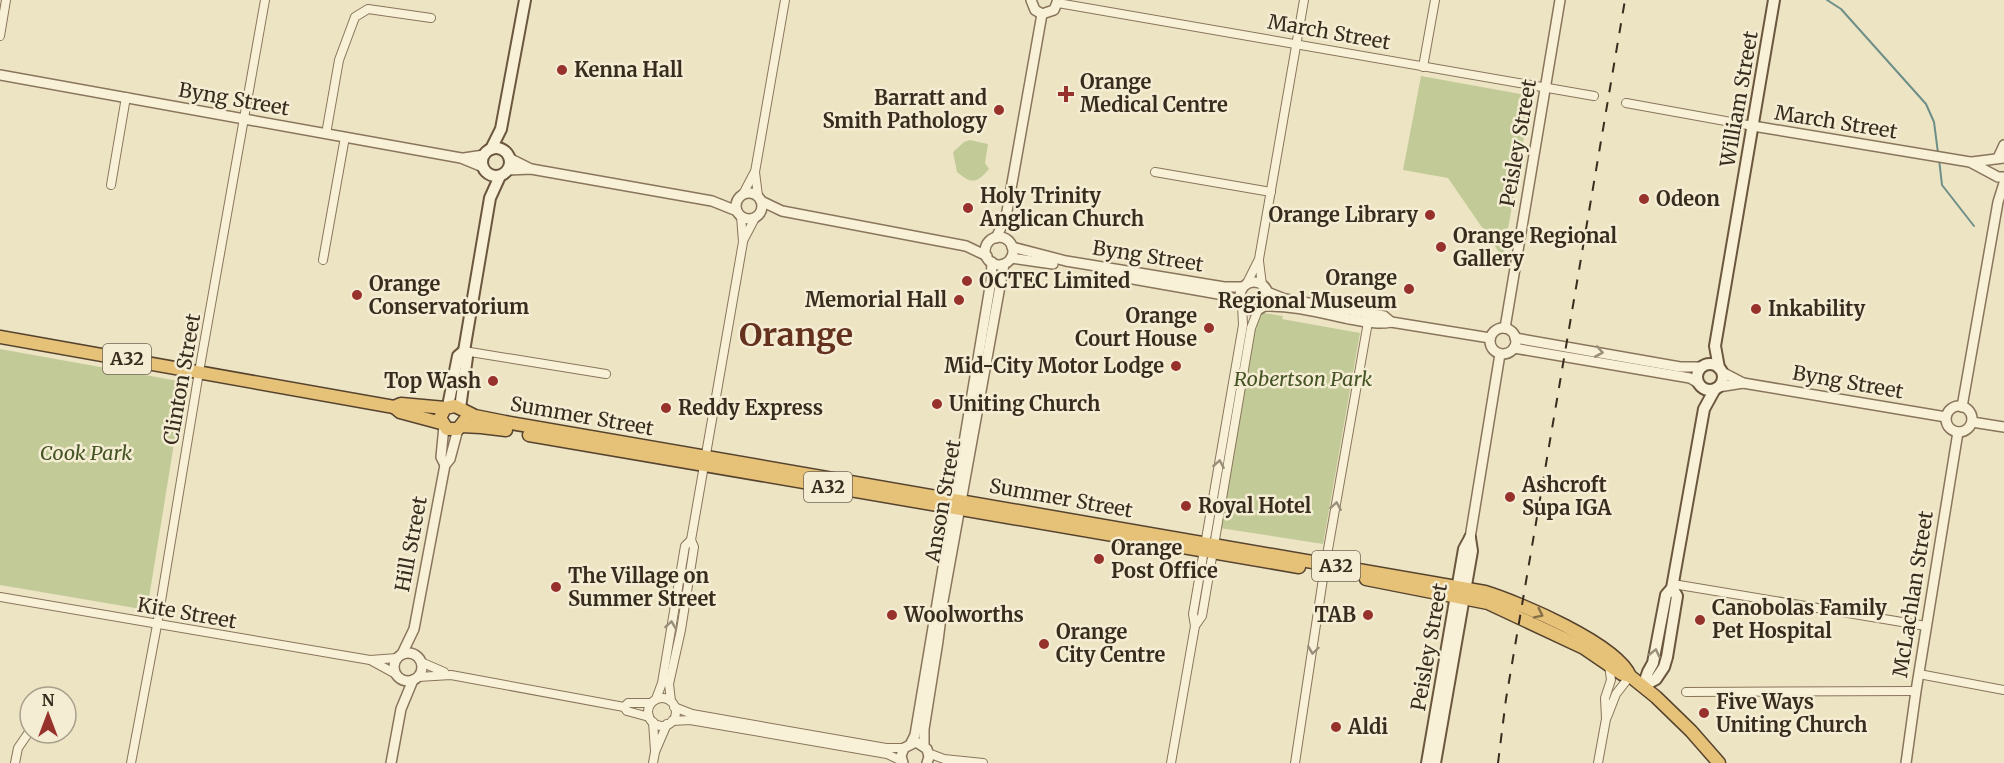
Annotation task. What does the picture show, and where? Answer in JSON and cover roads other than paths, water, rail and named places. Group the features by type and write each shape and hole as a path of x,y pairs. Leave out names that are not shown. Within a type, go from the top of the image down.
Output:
{"highway":[{"name":"Summer Street","path":"0,337 394,406 401,404 454,408 490,419 705,462"},
{"name":"Summer Street","path":"394,406 400,411 443,424"},
{"path":"443,424 441,414 454,408 465,417 460,428"},
{"name":"A32","path":"443,424 451,430 460,428"},
{"name":"Summer Street","path":"460,428 497,429 705,462 1461,592 1485,592 1509,600 1604,648 1624,666 1630,676 1643,686"},
{"name":"Summer Street","path":"1461,592 1584,648 1622,674 1630,676"},
{"name":"A32","path":"1643,686 1667,707 1719,763"}],"main road":[{"path":"490,198 485,170 487,152 501,129 525,0"},
{"name":"William Street","path":"1703,366 1715,346 1774,0"},
{"path":"454,408 458,356 464,351 490,198 504,173 506,154 501,129"},
{"path":"487,152 506,154"},
{"path":"485,170 504,173"},
{"name":"William Street","path":"1715,346 1720,370"},
{"path":"1643,686 1656,655 1666,595 1672,586 1704,409 1722,380 1720,370 1712,364 1703,366 1698,373 1704,409"},
{"path":"1699,384 1707,389 1717,388"},
{"name":"Peisley Street","path":"1435,763 1461,592 1464,549 1470,538"},
{"name":"Peisley Street","path":"1427,763 1461,592"}],"street":[{"path":"0,36 6,0"},
{"name":"Clinton Street","path":"131,763 266,0"},
{"path":"743,242 757,216 760,198 755,172 785,0"},
{"path":"1031,0 1035,10 1042,14 1051,13 1058,1"},
{"path":"1209,548 1243,325 1239,296 1259,259 1305,0"},
{"path":"1423,67 1435,0"},
{"name":"Peisley Street","path":"1505,328 1560,0"},
{"name":"March Street","path":"1058,1 1594,96"},
{"path":"326,134 339,60 355,17 368,9 431,18"},
{"path":"966,246 992,240 1005,217 1042,14"},
{"name":"Byng Street","path":"0,75 461,158 485,170"},
{"path":"111,185 126,97"},
{"name":"March Street","path":"1626,103 1970,162 1997,175"},
{"path":"323,260 345,137"},
{"path":"1998,202 1997,175 1990,165 1999,158 2004,145"},
{"name":"Byng Street","path":"461,158 487,152"},
{"path":"506,154 531,169"},
{"name":"March Street","path":"1970,162 1999,158"},
{"path":"504,173 531,169 712,201 747,219 782,212 966,246 989,259"},
{"path":"653,763 655,752 675,714 669,684 681,630 694,547 691,540 743,242 739,213 740,196 755,172"},
{"path":"1155,172 1271,192"},
{"path":"1962,407 1998,202 2004,183"},
{"path":"712,201 751,193 782,212"},
{"path":"1005,217 1010,243"},
{"name":"Byng Street","path":"992,240 1010,243 1031,253 1075,262 1224,287 1245,285"},
{"name":"Anson Street","path":"926,754 923,736 991,281 986,249 992,240"},
{"name":"Anson Street","path":"902,762 916,729 956,504 1000,278 1007,261 1010,243"},
{"name":"Byng Street","path":"989,259 1007,261 1026,259 1224,295 1241,303"},
{"path":"1172,761 1195,626 1193,614 1209,548 1251,328 1267,300 1259,259"},
{"path":"1245,285 1255,282 1285,299 1378,315 1392,322 1490,338"},
{"path":"1241,303 1249,309 1284,306 1368,322 1382,324 1392,322"},
{"path":"1295,763 1325,568 1368,322 1378,315"},
{"path":"1505,328 1512,331 1515,338 1514,348 1508,353 1500,354 1491,346 1490,338 1493,331 1505,328"},
{"path":"1515,338 1680,367 1703,366"},
{"path":"1514,348 1690,378 1699,384"},
{"path":"464,351 606,375"},
{"name":"Peisley Street","path":"1470,538 1500,354"},
{"name":"Byng Street","path":"1720,370 1743,383 1946,417"},
{"name":"Byng Street","path":"1717,388 1743,383"},
{"path":"1962,407 1970,412 1971,422 1968,429 1958,432 1949,427 1946,417 1950,410 1962,407"},
{"path":"1971,422 2004,427"},
{"name":"Hill Street","path":"443,424 441,457 445,465"},
{"name":"Hill Street","path":"399,656 414,629 445,465 450,459 460,428"},
{"name":"McLachlan Street","path":"1906,763 1958,432"},
{"path":"655,752 648,710 662,683 685,546 691,540"},
{"path":"1672,586 1926,626"},
{"name":"Kite Street","path":"0,597 370,660 399,656"},
{"name":"Hill Street","path":"414,629 419,660"},
{"path":"401,709 397,676 393,665 399,656 410,654 451,675 624,707 627,711 651,720 657,725 702,722 886,754 902,762"},
{"name":"Kite Street","path":"370,660 397,676"},
{"path":"391,763 401,709 422,670 419,660"},
{"path":"1606,718 1605,698 1611,680 1608,664"},
{"path":"1919,674 2004,690"},
{"path":"397,676 404,681 451,675"},
{"path":"1598,763 1606,718 1616,694 1630,676"},
{"path":"1686,692 1916,691"},
{"path":"624,707 627,703 663,698 692,714 886,747 908,745 926,754 944,759 983,763"},
{"path":"15,763 20,745"}],"waterway":[{"path":"1827,0 1841,9 1926,104 1934,122 1938,153"},
{"path":"1939,159 1942,185 1974,226"}],"railway":[{"path":"1498,763 1506,699 1625,0"}],"place":[{"name":"Kenna Hall","path":"562,70"},
{"name":"Orange Medical Centre","path":"1066,94"},
{"name":"Barratt and Smith Pathology","path":"999,110"},
{"name":"Odeon","path":"1644,199"},
{"name":"Holy Trinity Anglican Church","path":"968,208"},
{"name":"Orange Library","path":"1430,215"},
{"name":"Orange Regional Gallery","path":"1441,247"},
{"name":"OCTEC Limited","path":"967,281"},
{"name":"Orange Regional Museum","path":"1409,289"},
{"name":"Orange Conservatorium","path":"357,295"},
{"name":"Memorial Hall","path":"959,300"},
{"name":"Inkability","path":"1756,309"},
{"name":"Orange Court House","path":"1209,328"},
{"name":"Mid-City Motor Lodge","path":"1176,366"},
{"name":"Top Wash","path":"493,381"},
{"name":"Uniting Church","path":"937,404"},
{"name":"Reddy Express","path":"666,408"},
{"name":"Ashcroft Supa IGA","path":"1510,497"},
{"name":"Royal Hotel","path":"1186,506"},
{"name":"Orange Post Office","path":"1099,559"},
{"name":"The Village on Summer Street","path":"556,587"},
{"name":"Woolworths","path":"892,615"},
{"name":"TAB","path":"1368,615"},
{"name":"Canobolas Family Pet Hospital","path":"1700,620"},
{"name":"Orange City Centre","path":"1044,644"},
{"name":"Five Ways Uniting Church","path":"1704,713"},
{"name":"Aldi","path":"1336,727"}],"district":[{"name":"Orange","path":"796,335"}],"park label":[{"name":"Robertson Park","path":"1303,379"},
{"name":"Cook Park","path":"86,453"}]}
